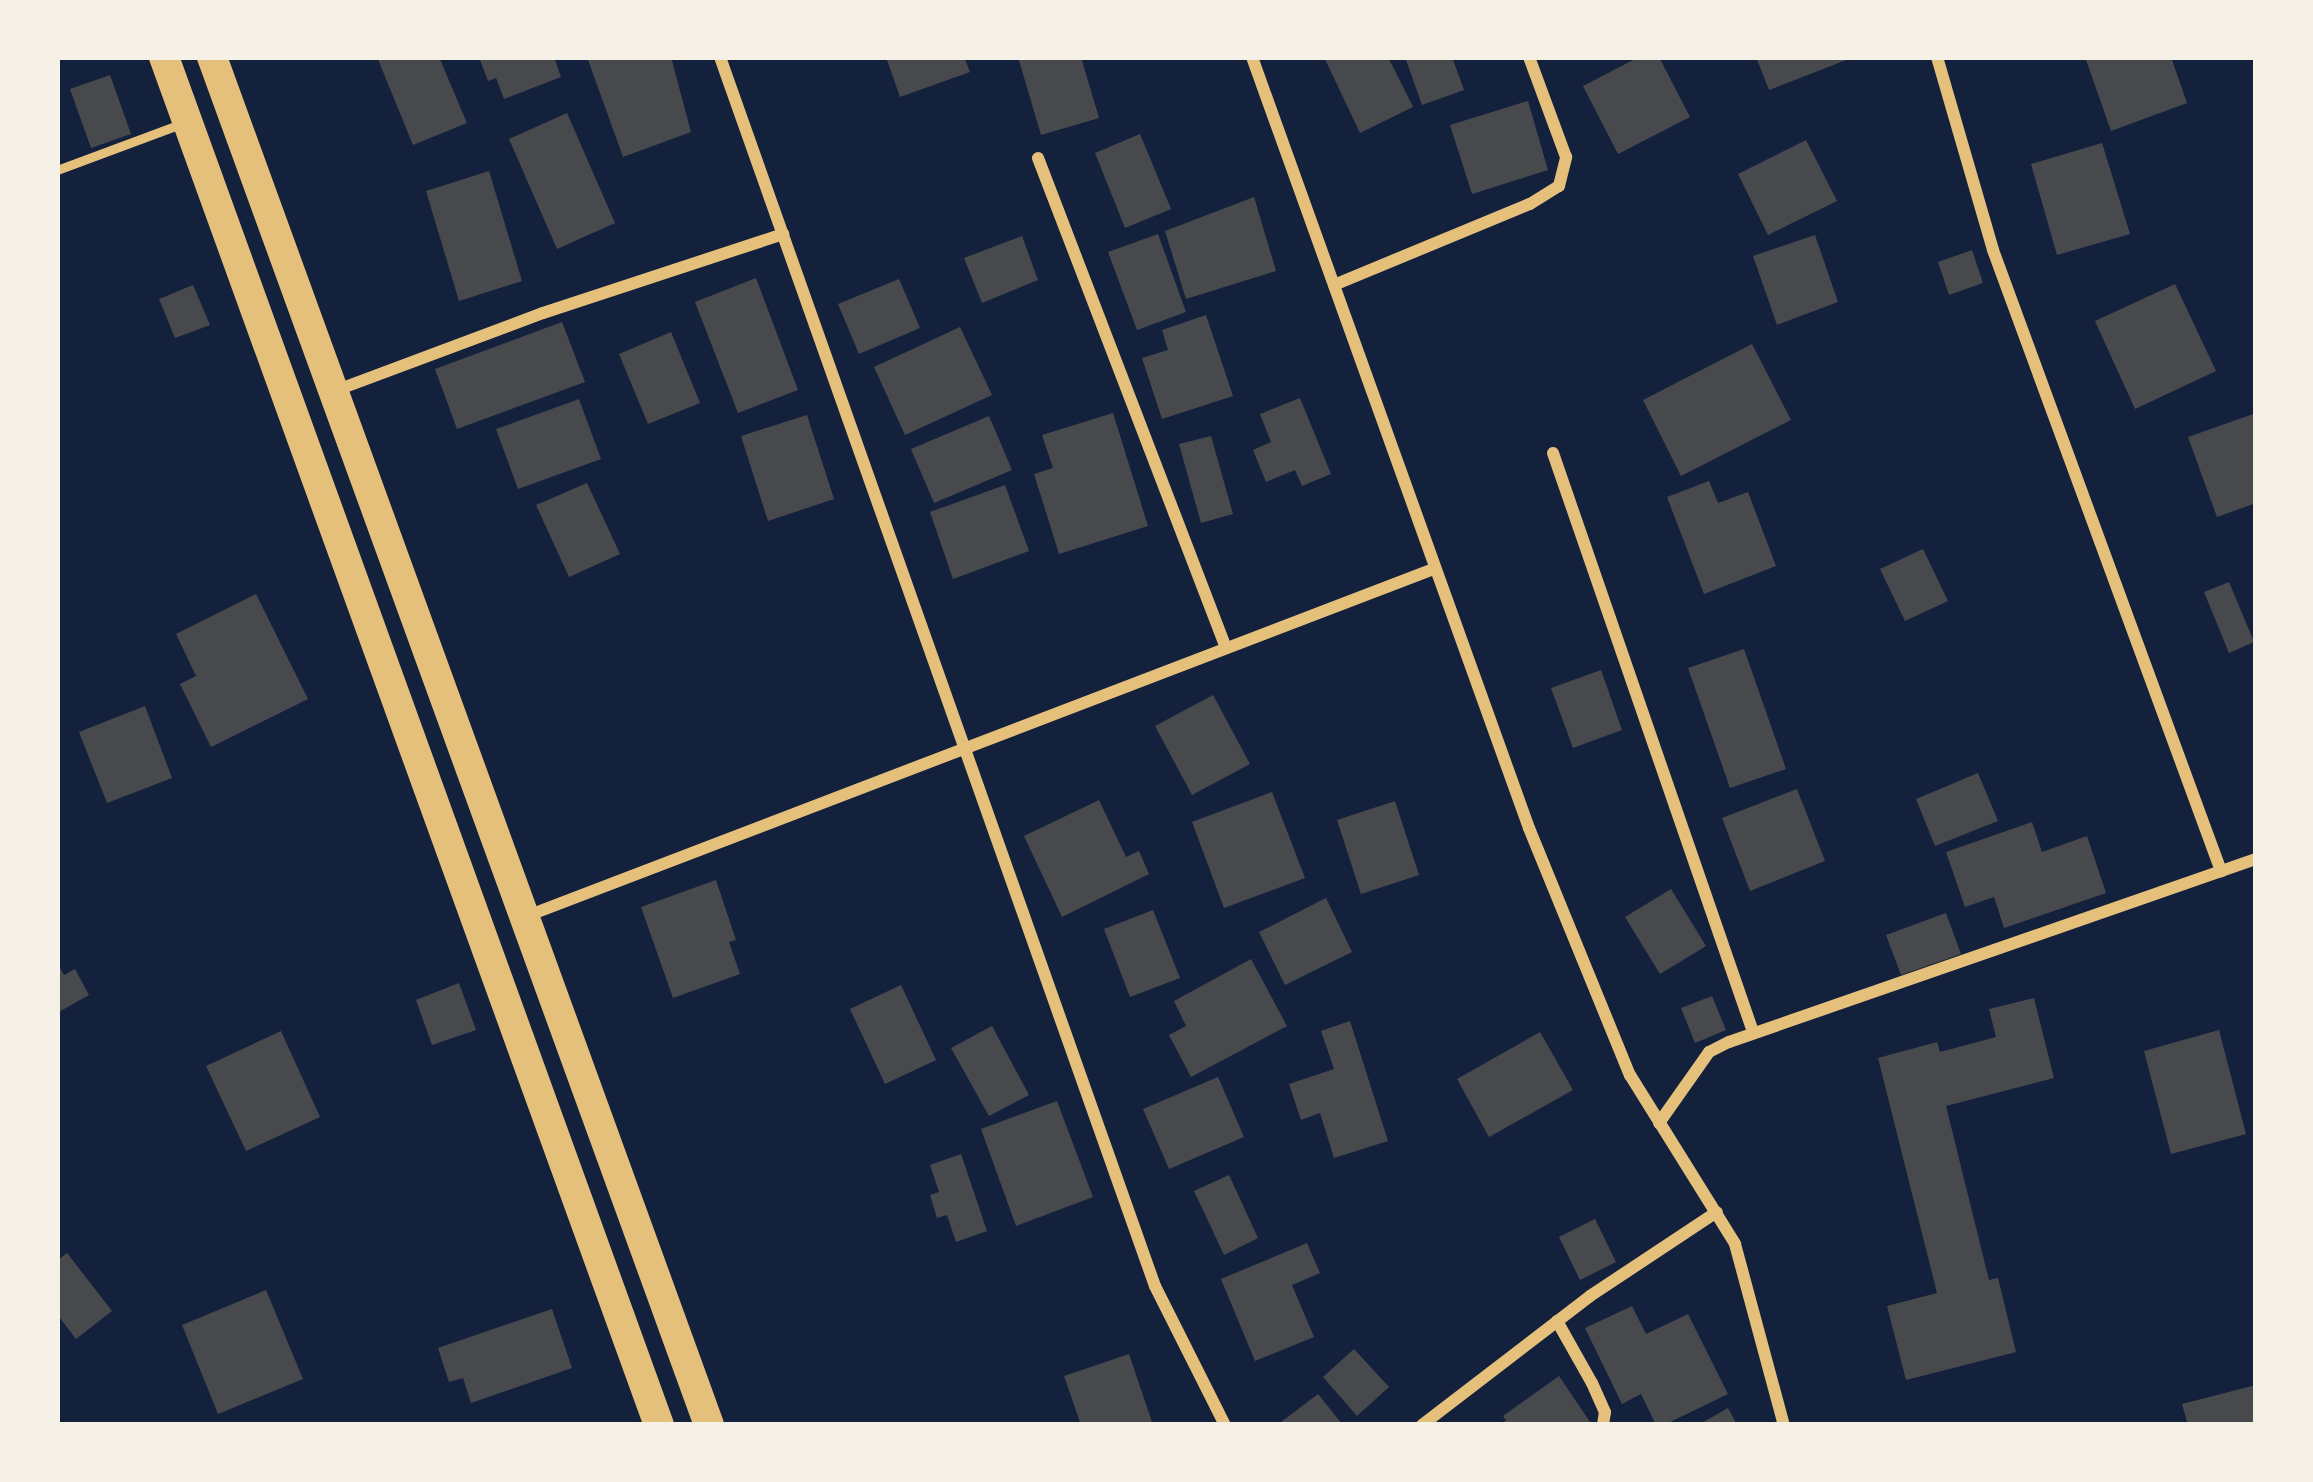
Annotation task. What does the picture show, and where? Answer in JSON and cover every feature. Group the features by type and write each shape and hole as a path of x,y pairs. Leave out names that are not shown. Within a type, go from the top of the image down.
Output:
{"main road":[{"path":"164,57 659,1425"},
{"path":"212,57 709,1425"}],"street":[{"path":"721,57 1155,1286 1226,1425"},
{"path":"1252,57 1546,870 1630,1075 1735,1244 1784,1425"},
{"path":"1334,285 1530,204 1558,186 1566,157 1529,57"},
{"path":"1936,57 1993,250 2221,871"},
{"path":"1038,158 1226,648"},
{"path":"334,391 542,313 783,234"},
{"path":"1553,453 1753,1032"},
{"path":"526,916 1434,569"},
{"path":"1660,1123 1709,1052 1753,1032 2256,859"},
{"path":"1422,1425 1557,1322 1717,1212"},
{"path":"1557,1322 1592,1383 1605,1412 1604,1425"}],"lane":[{"path":"57,170 188,122"}],"building":[{"path":"377,57 439,57 467,123 413,145"},
{"path":"479,57 554,57 561,77 504,99 496,78 488,81"},
{"path":"587,57 671,57 691,132 623,157"},
{"path":"886,57 964,57 970,72 900,97"},
{"path":"1018,57 1081,57 1099,118 1041,135"},
{"path":"1324,57 1388,57 1413,107 1360,133"},
{"path":"1405,57 1452,57 1464,90 1422,105"},
{"path":"1639,57 1659,57 1690,117 1618,154 1583,86"},
{"path":"1756,57 1854,57 1769,90"},
{"path":"2085,57 2171,57 2187,103 2111,131"},
{"path":"110,75 131,134 91,148 70,89"},
{"path":"1528,101 1548,170 1472,194 1450,125"},
{"path":"567,113 615,223 557,249 509,139"},
{"path":"1140,134 1171,209 1125,228 1095,153"},
{"path":"1806,140 1837,201 1768,235 1738,174"},
{"path":"2102,143 2130,234 2057,255 2031,164"},
{"path":"489,171 522,281 459,301 426,191"},
{"path":"1254,197 1276,271 1186,299 1165,231"},
{"path":"1158,234 1186,312 1137,330 1108,252"},
{"path":"1815,235 1838,302 1777,325 1753,256"},
{"path":"1022,236 1038,280 982,303 964,258"},
{"path":"1972,250 1983,283 1949,295 1938,262"},
{"path":"756,278 798,390 738,413 695,302"},
{"path":"899,279 920,328 859,354 838,304"},
{"path":"2175,284 2216,371 2135,409 2095,321"},
{"path":"193,285 210,325 175,338 159,299"},
{"path":"1206,315 1233,396 1162,419 1142,358 1168,350 1162,330"},
{"path":"562,322 585,382 457,429 435,369"},
{"path":"960,327 992,395 905,435 874,367"},
{"path":"671,332 700,403 648,424 619,354"},
{"path":"1752,344 1791,420 1681,476 1643,400"},
{"path":"1300,398 1331,474 1302,486 1295,470 1266,482 1253,450 1271,442 1260,414"},
{"path":"579,399 601,459 518,489 496,429"},
{"path":"1113,413 1148,526 1059,554 1034,474 1053,468 1042,435"},
{"path":"2256,413 2256,503 2217,517 2188,437"},
{"path":"807,415 834,499 768,521 741,436"},
{"path":"989,416 1012,470 934,503 911,449"},
{"path":"1211,436 1233,514 1201,523 1179,444"},
{"path":"1709,481 1718,503 1748,492 1776,566 1704,594 1667,497"},
{"path":"587,483 620,554 569,577 536,505"},
{"path":"1005,485 1029,551 953,579 930,512"},
{"path":"1923,549 1948,601 1905,621 1880,569"},
{"path":"2229,582 2254,642 2229,653 2204,592"},
{"path":"256,594 308,699 211,747 180,684 196,676 176,634"},
{"path":"1744,649 1786,769 1730,788 1688,668"},
{"path":"1601,670 1622,730 1573,748 1551,688"},
{"path":"1213,695 1250,764 1192,795 1155,726"},
{"path":"145,706 172,778 107,803 79,732"},
{"path":"1978,773 1998,821 1935,846 1916,799"},
{"path":"1797,789 1825,861 1750,891 1722,818"},
{"path":"1272,792 1305,878 1224,908 1192,822"},
{"path":"1099,800 1126,857 1139,851 1149,874 1062,917 1024,836"},
{"path":"1395,801 1419,875 1361,894 1337,820"},
{"path":"2032,822 2042,852 2087,836 2106,893 2004,928 1994,897 1965,907 1946,852"},
{"path":"716,880 736,940 729,942 740,974 673,998 641,907"},
{"path":"1671,889 1706,946 1660,974 1625,917"},
{"path":"1326,898 1352,952 1285,985 1259,932"},
{"path":"1153,910 1180,978 1130,997 1104,929"},
{"path":"1946,913 1961,954 1901,975 1886,935"},
{"path":"1251,959 1287,1026 1191,1077 1169,1035 1186,1026 1174,1001"},
{"path":"57,963 64,975 75,969 89,995 57,1013"},
{"path":"459,983 476,1030 432,1045 416,1000"},
{"path":"901,985 936,1060 885,1084 850,1009"},
{"path":"1712,996 1726,1030 1695,1043 1681,1008"},
{"path":"2034,998 2054,1078 1946,1106 1989,1280 1998,1278 2016,1352 1906,1380 1887,1306 1937,1293 1878,1058 1937,1042 1940,1052 1996,1037 1989,1009"},
{"path":"1350,1021 1388,1141 1334,1158 1320,1113 1301,1120 1289,1084 1334,1069 1321,1031"},
{"path":"992,1026 1029,1095 989,1116 951,1048"},
{"path":"2219,1030 2246,1134 2171,1154 2144,1051"},
{"path":"281,1031 320,1117 246,1151 206,1066"},
{"path":"1540,1032 1573,1090 1489,1137 1457,1079"},
{"path":"1218,1077 1244,1137 1169,1169 1143,1109"},
{"path":"1057,1101 1093,1197 1016,1226 981,1129"},
{"path":"961,1154 987,1231 956,1242 947,1215 937,1218 930,1195 939,1192 930,1165"},
{"path":"1229,1175 1258,1238 1224,1255 1194,1191"},
{"path":"1595,1219 1616,1262 1580,1280 1559,1237"},
{"path":"1307,1243 1320,1273 1292,1285 1314,1337 1255,1361 1221,1279"},
{"path":"67,1253 112,1311 76,1339 57,1314 57,1261"},
{"path":"266,1290 303,1379 218,1414 182,1325"},
{"path":"1632,1306 1646,1334 1688,1314 1728,1394 1664,1425 1656,1425 1641,1394 1622,1404 1585,1328"},
{"path":"552,1309 572,1368 471,1403 463,1378 449,1382 438,1348"},
{"path":"1354,1349 1389,1387 1357,1416 1323,1377"},
{"path":"1129,1354 1153,1425 1081,1425 1064,1376"},
{"path":"1559,1376 1592,1425 1500,1425 1506,1420 1503,1416"},
{"path":"2256,1385 2256,1425 2188,1425 2182,1404"},
{"path":"1318,1394 1343,1425 1277,1425"},
{"path":"1728,1408 1737,1425 1698,1425"}]}
